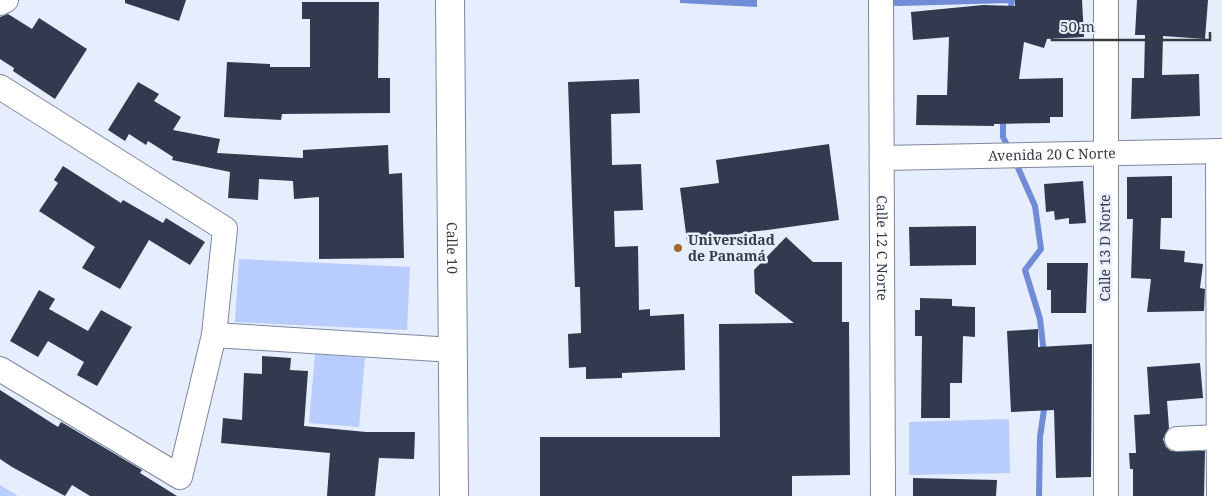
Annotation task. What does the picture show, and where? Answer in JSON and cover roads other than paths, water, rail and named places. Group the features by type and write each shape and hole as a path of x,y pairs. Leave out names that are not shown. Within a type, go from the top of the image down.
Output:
{"main road":[{"name":"Calle 10","path":"450,0 454,496"}],"street":[{"path":"0,3 6,0"},
{"name":"Calle 13 D Norte","path":"1106,0 1106,496"},
{"name":"Calle 12 C Norte","path":"881,8 883,496"},
{"path":"0,87 225,229 214,335 180,477 0,370"},
{"path":"1219,496 1220,151"},
{"name":"Avenida 20 C Norte","path":"882,158 1220,151"},
{"path":"214,335 453,350"},
{"path":"1177,439 1219,437"}],"waterway":[{"path":"885,2 1012,0 1010,13"},
{"path":"1003,115 1003,137 1010,151"},
{"path":"1015,161 1035,206 1041,249 1025,270 1040,319 1044,354"},
{"path":"1039,496 1040,437 1045,403"}],"place":[{"name":"Universidad de Panamá","path":"678,248"}]}
